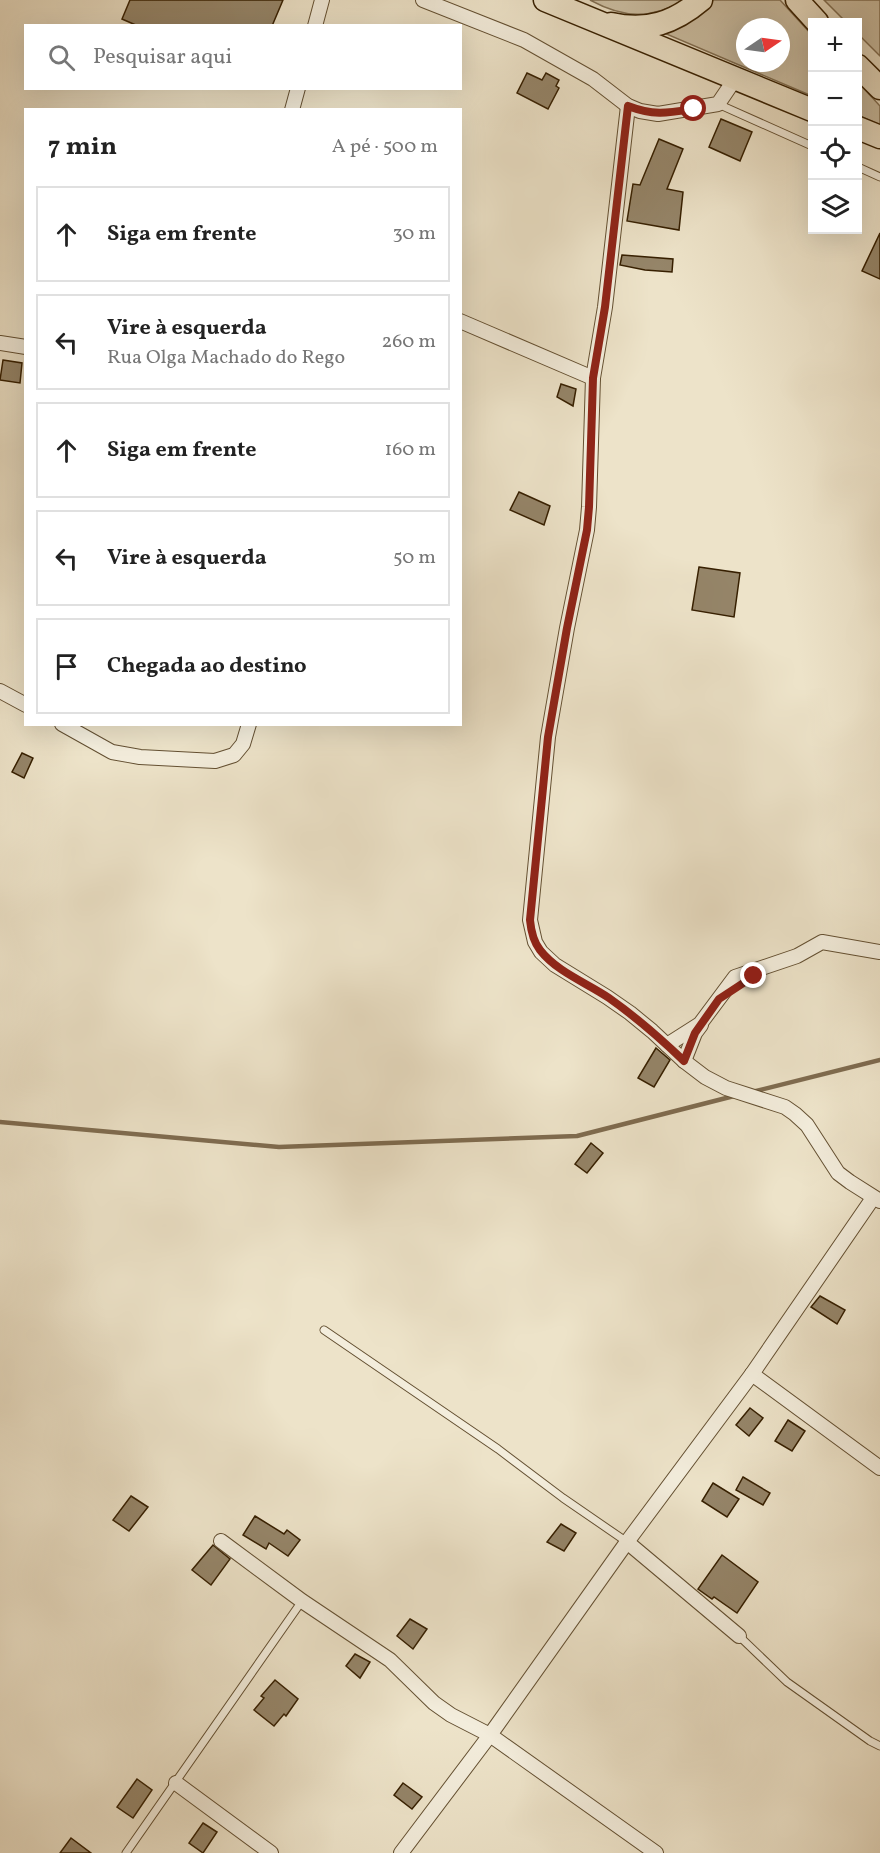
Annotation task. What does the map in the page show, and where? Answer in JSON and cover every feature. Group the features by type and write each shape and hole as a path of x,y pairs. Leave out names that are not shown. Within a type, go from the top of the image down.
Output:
{"main road":[{"path":"545,0 808,108"},
{"path":"572,0 596,21 619,26 642,27 665,23 686,13 701,0"},
{"path":"796,0 814,18"},
{"path":"862,70 880,88"},
{"path":"862,130 880,137"}],"street":[{"path":"316,24 322,0"},
{"path":"423,0 524,40 593,79 628,106 640,111 658,114 718,104 735,79"},
{"path":"293,108 297,90"},
{"path":"400,1853 490,1735 627,1542 877,1200 838,1173 807,1125 795,1113 784,1107 726,1088 705,1077 623,1008 555,964 535,942 530,920 548,737 587,530 593,378 605,307 628,106"},
{"path":"462,322 593,378"},
{"path":"0,343 24,347"},
{"path":"0,691 24,704"},
{"path":"66,726 112,752 140,757 215,761 234,755 243,744 248,726"},
{"path":"667,1045 700,1024 735,977 797,956 822,942 880,952"},
{"path":"684,1061 695,1033 719,999 754,976 790,957 840,948 880,957"},
{"path":"752,1374 880,1468"},
{"path":"221,1540 302,1601 390,1660 434,1703 451,1715 490,1735 656,1853"},
{"path":"627,1542 740,1636"},
{"path":"176,1783 271,1853"}],"lane":[{"path":"718,104 808,144"},
{"path":"862,169 880,177"},
{"path":"324,1330 498,1449 627,1542"},
{"path":"126,1853 302,1601"},
{"path":"740,1636 786,1682 880,1746"}],"shaded area":[{"path":"590,0 684,0 660,11 637,14 614,10"},
{"path":"713,0 780,0 808,31 808,94 756,72 790,72 790,18 736,18 736,64 664,33 708,8"},
{"path":"824,0 880,0 880,56 862,38 862,18 842,18"},
{"path":"862,86 880,106 880,125 862,117"}],"building":[{"path":"130,0 283,0 273,24 133,24 122,19"},
{"path":"527,73 542,80 546,73 559,80 556,86 559,88 548,109 517,93"},
{"path":"721,119 752,132 740,161 709,147"},
{"path":"659,139 683,149 667,189 683,192 679,230 627,221 633,184 640,185"},
{"path":"880,233 880,279 862,271"},
{"path":"622,255 673,259 672,272 620,265"},
{"path":"3,360 22,363 20,383 0,380"},
{"path":"561,384 576,389 573,406 557,397"},
{"path":"519,492 550,506 544,525 510,510"},
{"path":"699,567 740,573 734,617 692,610"},
{"path":"22,753 33,758 24,778 12,772"},
{"path":"656,1048 670,1060 654,1087 638,1078"},
{"path":"591,1143 603,1153 587,1173 575,1164"},
{"path":"820,1296 845,1310 837,1324 811,1307"},
{"path":"750,1408 763,1418 749,1436 736,1425"},
{"path":"788,1420 805,1431 792,1451 775,1441"},
{"path":"743,1477 770,1493 763,1505 736,1490"},
{"path":"713,1483 739,1499 727,1517 702,1501"},
{"path":"131,1496 148,1507 129,1531 113,1520"},
{"path":"255,1516 284,1534 287,1530 300,1540 288,1556 269,1543 266,1549 243,1535"},
{"path":"561,1524 576,1533 564,1551 547,1542"},
{"path":"213,1545 230,1559 211,1585 192,1570"},
{"path":"722,1555 758,1582 737,1613 698,1589"},
{"path":"410,1619 427,1629 413,1649 397,1636"},
{"path":"355,1654 370,1662 360,1678 346,1666"},
{"path":"275,1680 298,1699 286,1716 284,1714 274,1726 254,1710 264,1698 261,1696"},
{"path":"137,1779 152,1790 133,1818 117,1807"},
{"path":"403,1783 422,1797 412,1809 394,1795"},
{"path":"203,1823 217,1832 203,1853 189,1843"},
{"path":"71,1838 91,1853 60,1853"}],"waterway":[{"path":"752,1092 880,1060"},
{"path":"0,1122 279,1147 577,1136 738,1095"}],"route":[{"path":"694,109 658,114 628,106 605,307 593,378 587,530 548,737 530,920 535,942 555,964 630,1013 684,1061 695,1033 719,999 754,976"}]}
